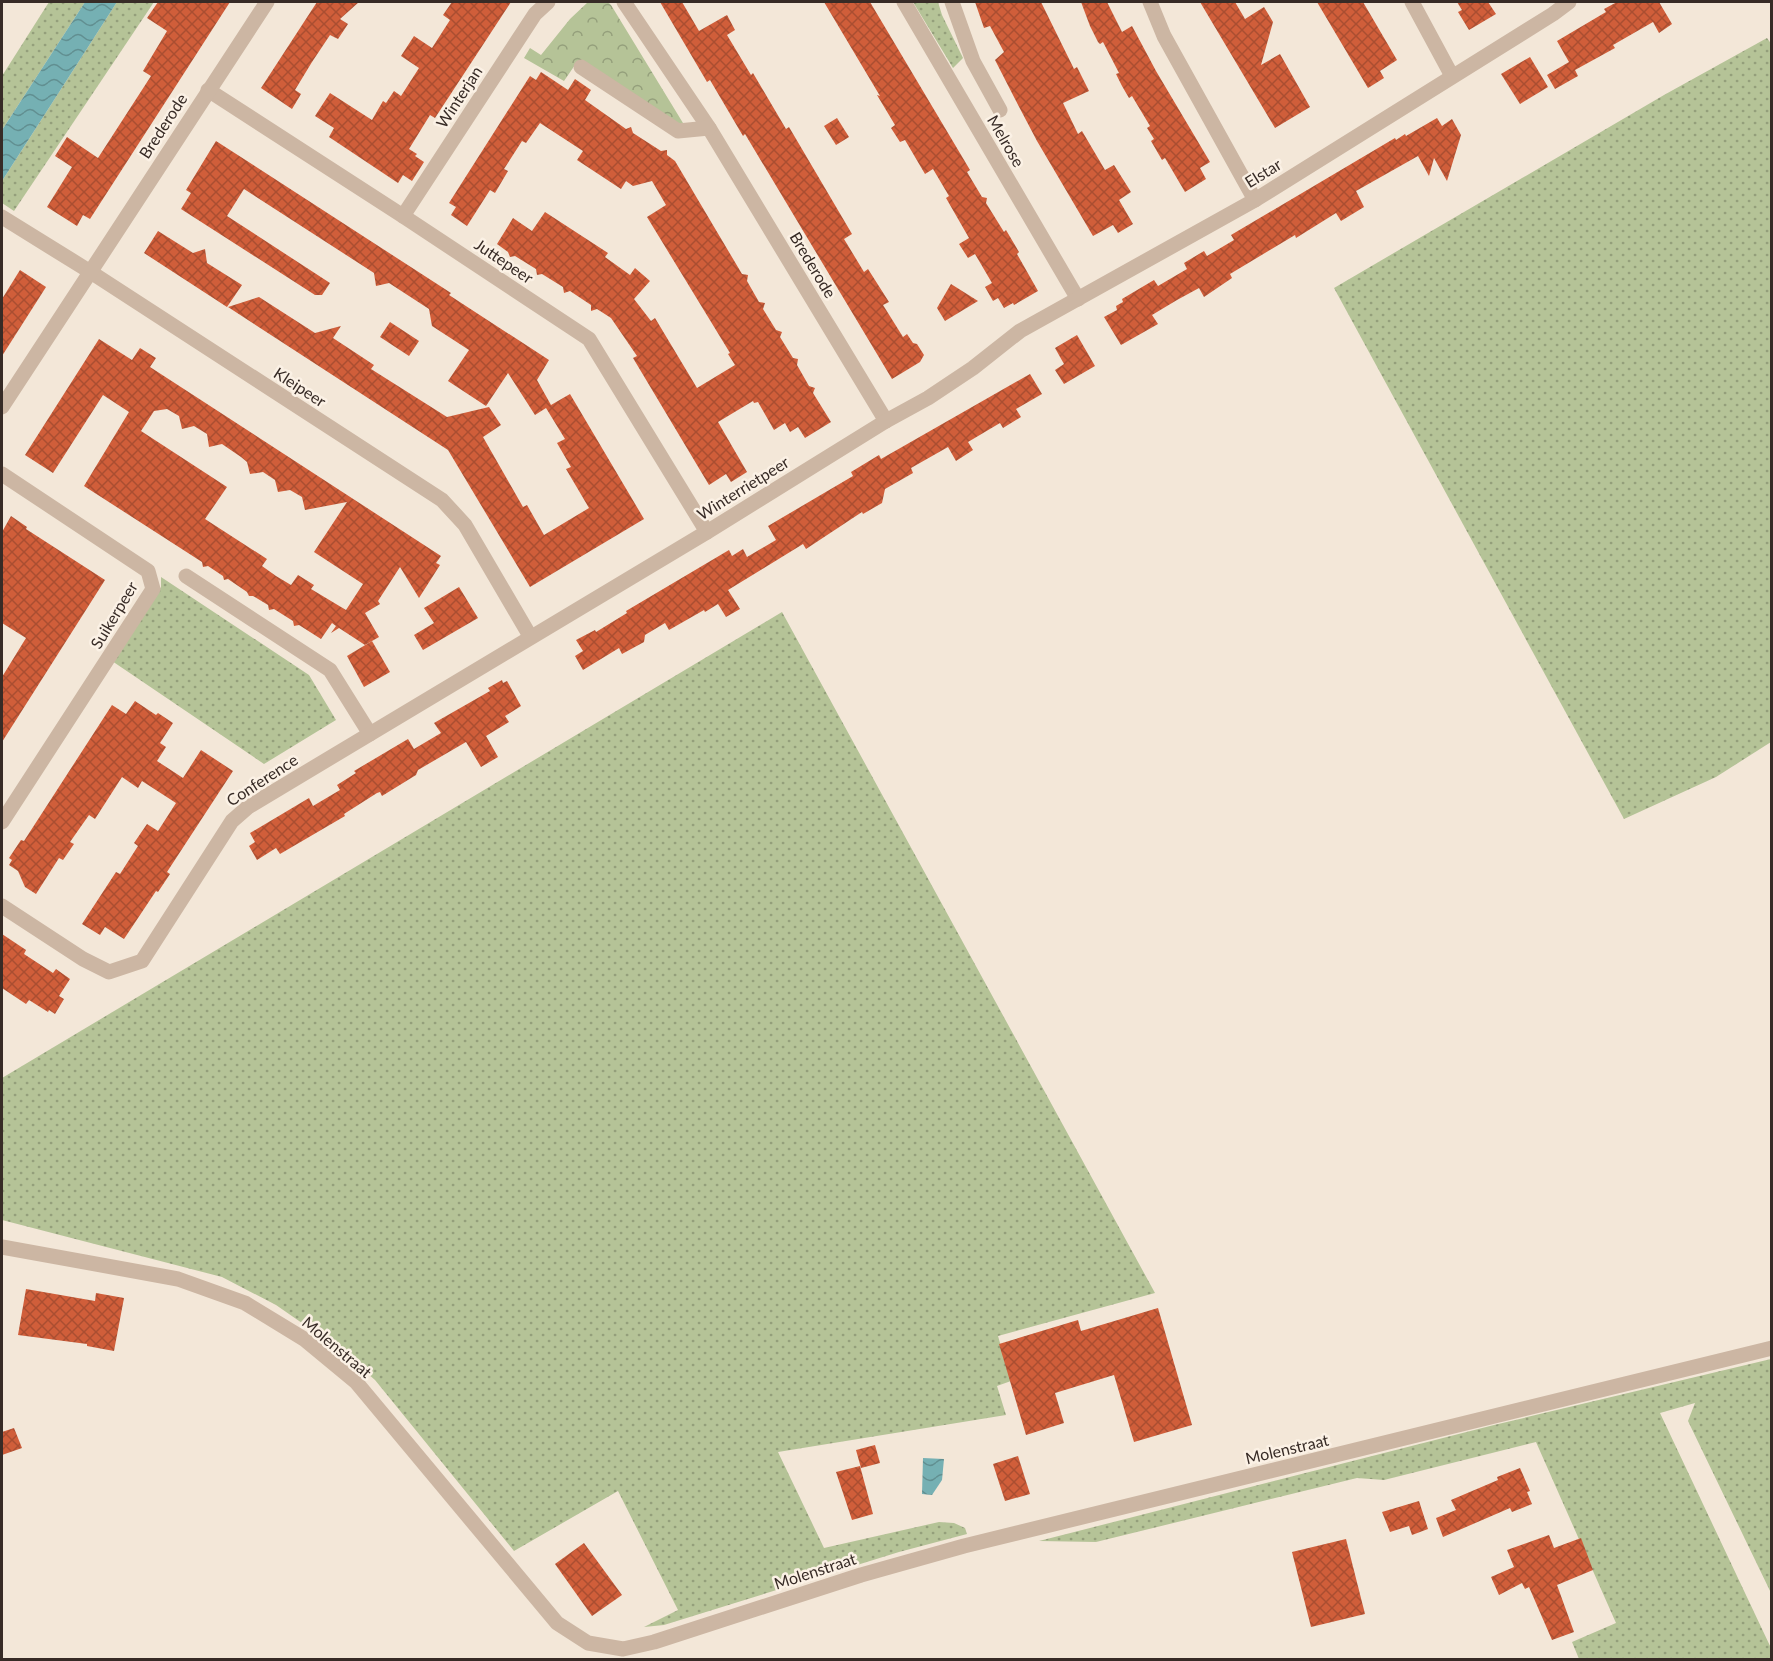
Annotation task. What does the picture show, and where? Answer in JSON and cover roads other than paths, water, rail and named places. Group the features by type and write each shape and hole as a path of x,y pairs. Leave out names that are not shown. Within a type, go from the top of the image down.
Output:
{"street":[{"name":"Brederode","path":"90,271 267,2"},
{"name":"Winterjan","path":"403,216 535,14 548,2"},
{"name":"Brederode","path":"624,2 709,128 886,421"},
{"name":"Melrose","path":"904,2 1078,299"},
{"name":"Melrose","path":"952,2 973,61 1000,110"},
{"path":"1150,2 1164,36 1255,200"},
{"path":"1412,2 1452,76"},
{"name":"Elstar","path":"973,368 1020,331 1255,200 1569,2"},
{"path":"581,67 678,131 709,128"},
{"name":"Juttepeer","path":"208,90 589,339 707,532"},
{"name":"Kleipeer","path":"2,217 90,271 442,500 465,525 530,636"},
{"path":"2,407 90,271"},
{"name":"Winterrietpeer","path":"530,636 707,532 886,421 928,398 973,368"},
{"name":"Suikerpeer","path":"2,474 148,571 153,590 2,822"},
{"path":"186,576 330,670 370,734"},
{"name":"Conference","path":"2,906 83,959 109,972 141,961 232,821 248,807 530,636"},
{"name":"Molenstraat","path":"2,1247 178,1278 245,1303 304,1339 356,1382 557,1623 588,1643 623,1649 654,1642 861,1575 964,1546 1772,1348"}],"water":[{"path":"85,2 117,2 2,181 2,130"},
{"path":"923,1458 944,1459 942,1480 932,1495 922,1494"}]}
